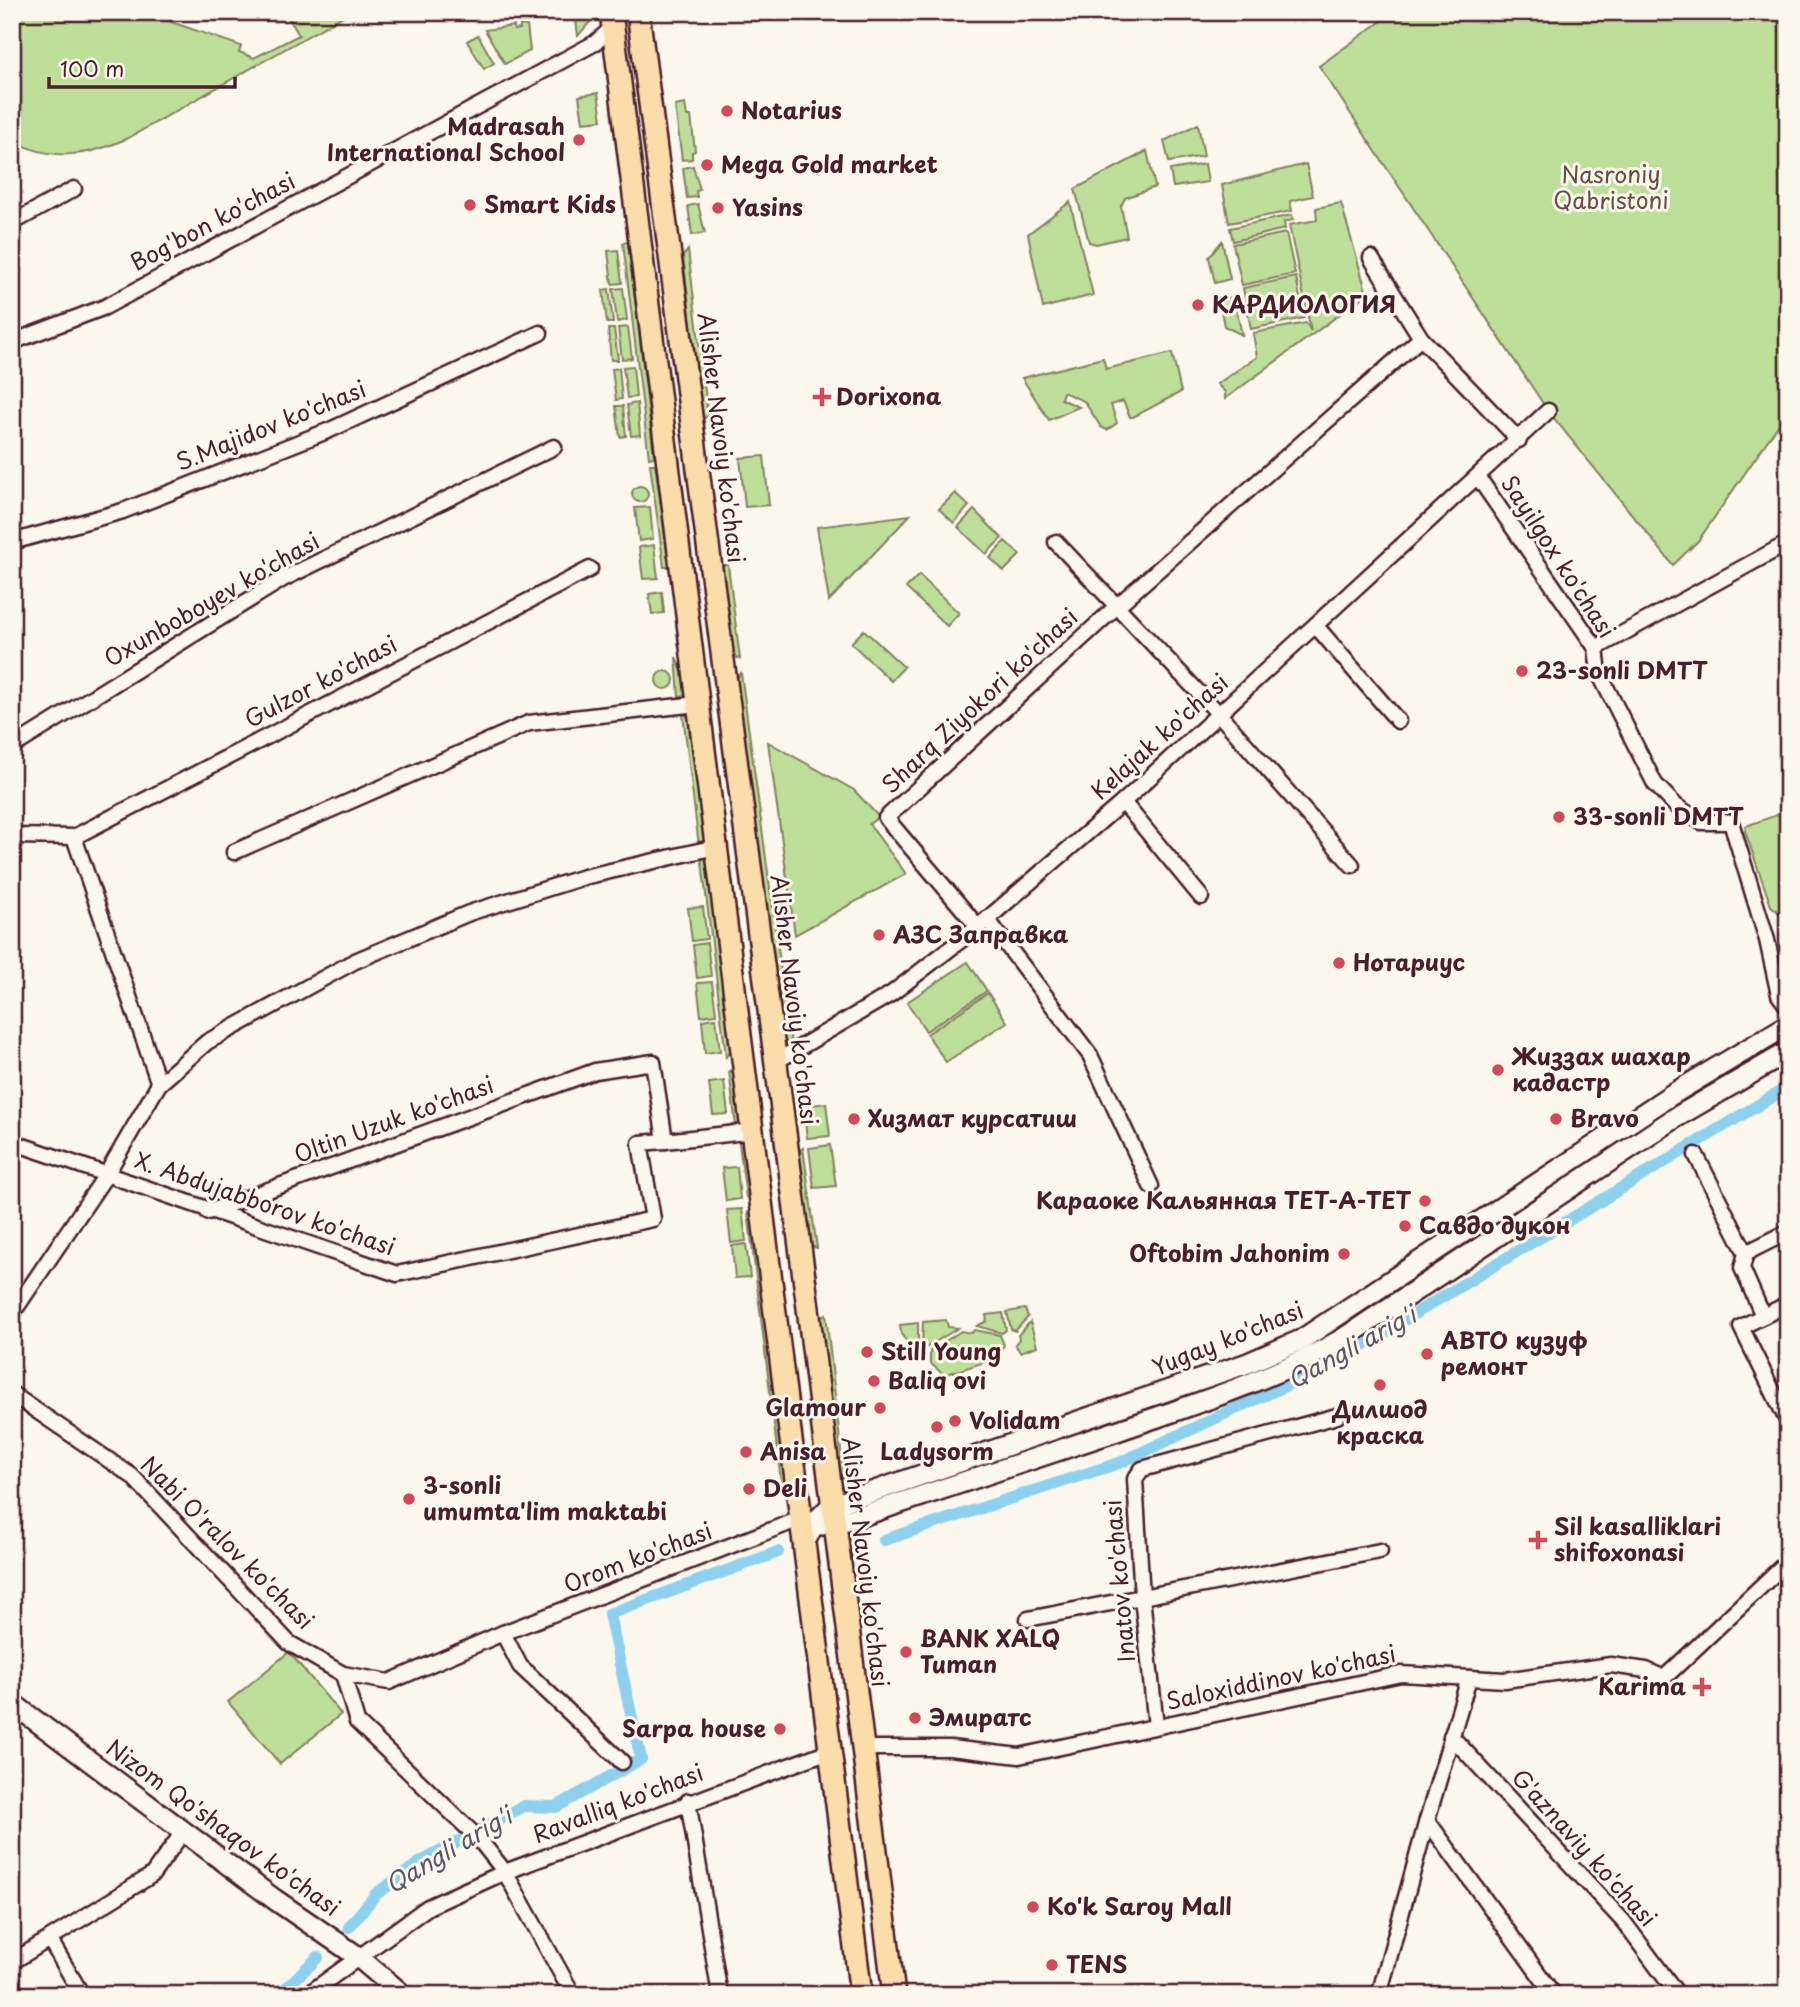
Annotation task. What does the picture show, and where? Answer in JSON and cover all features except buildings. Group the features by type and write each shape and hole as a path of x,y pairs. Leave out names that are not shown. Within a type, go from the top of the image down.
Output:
{"main road":[{"name":"Alisher Navoiy ko'chasi","path":"638,12 775,1062 820,1517 829,1751 861,1995"},
{"name":"Alisher Navoiy ko'chasi","path":"612,20 697,704 754,1131 797,1492 820,1517 863,1748 894,1995"},
{"path":"687,618 718,614"},
{"name":"Yugay ko'chasi","path":"820,1517 1248,1363 1301,1340 1352,1310 1671,1095 1788,1025"},
{"name":"Yugay ko'chasi","path":"820,1517 1172,1412 1243,1387 1307,1358 1345,1338 1675,1118 1788,1052"},
{"name":"Nizom Qo'shaqov ko'chasi","path":"12,1703 184,1832 357,1956 403,1995"},
{"path":"852,1923 884,1917"}],"street":[{"name":"Bog'bon ko'chasi","path":"12,342 105,307 595,43 612,20"},
{"path":"12,223 74,189"},
{"path":"1371,258 1421,338 1519,440"},
{"name":"S.Majidov ko'chasi","path":"12,542 123,510 330,430 540,333"},
{"name":"Sharq Ziyokori ko'chasi","path":"982,923 886,818 1117,606 1421,338"},
{"name":"Kelajak ko'chasi","path":"775,1062 891,994 982,923 1123,802 1548,411"},
{"name":"Oxunboboyev ko'chasi","path":"12,747 283,579 554,447"},
{"name":"Sayilgox ko'chasi","path":"1478,477 1596,648 1599,673 1655,784 1676,806 1701,822 1731,822 1767,940 1779,995 1788,1007"},
{"path":"1056,542 1219,714 1352,865"},
{"path":"1596,648 1788,543"},
{"name":"Gulzor ko'chasi","path":"12,836 74,836 590,569"},
{"path":"1316,626 1398,721"},
{"path":"234,852 529,723 697,704"},
{"path":"1123,802 1201,897"},
{"path":"74,836 159,1084"},
{"path":"12,1314 106,1175 159,1084 206,1042 368,956 469,913 584,877 716,848"},
{"path":"982,923 1090,1055 1152,1186"},
{"name":"Oltin Uzuk ko'chasi","path":"208,1212 595,1071 653,1062 665,1141"},
{"path":"665,1141 754,1131"},
{"name":"X. Abdujabborov ko'chasi","path":"12,1142 208,1212 397,1274 653,1219 640,1143 665,1141"},
{"path":"1696,1154 1746,1253 1742,1268 1763,1316"},
{"path":"1746,1253 1788,1232"},
{"path":"1786,1418 1741,1327 1788,1304"},
{"name":"Nabi O'ralov ko'chasi","path":"12,1394 132,1476 289,1643 343,1674"},
{"name":"Inatov ko'chasi","path":"1156,1726 1142,1597 1135,1479 1142,1469 1337,1416"},
{"name":"Orom ko'chasi","path":"343,1674 389,1682 503,1633 820,1517"},
{"path":"1028,1619 1380,1550"},
{"name":"Saloxiddinov ko'chasi","path":"863,1748 950,1748 1019,1756 1401,1674 1505,1680 1611,1665 1646,1670 1664,1678 1788,1561"},
{"path":"503,1633 520,1666 622,1762"},
{"path":"343,1674 357,1722 478,1838 505,1872 573,1995"},
{"path":"1379,1995 1426,1820 1469,1678"},
{"name":"G'aznaviy ko'chasi","path":"1451,1736 1623,1921 1678,1995"},
{"name":"Ravalliq ko'chasi","path":"307,1995 357,1956 428,1907 505,1872 688,1801 829,1751"},
{"path":"688,1801 720,1995"},
{"path":"1426,1820 1553,1995"},
{"path":"12,1962 152,1875 184,1832"},
{"path":"50,1940 82,1995"}],"green space":[{"path":"12,12 154,12 154,16 241,46 239,52 254,58 299,35 285,12 350,12 130,137 86,152 56,154 27,147 12,139"},
{"path":"575,12 589,12 590,22 578,36"},
{"name":"Nasroniy Qabristoni","path":"1394,12 1788,12 1788,411 1698,541 1673,565 1548,411 1319,66"},
{"path":"520,25 527,26 530,51 505,64 485,30 514,26 514,30 520,29"},
{"path":"478,35 494,63 484,69 467,41"},
{"path":"598,93 602,120 583,122 579,96"},
{"path":"685,104 687,116 691,116 695,151 692,152 692,159 682,160 675,106"},
{"path":"1198,124 1204,156 1169,162 1164,141"},
{"path":"1147,151 1155,187 1125,198 1121,206 1127,237 1096,244 1089,242 1075,189"},
{"path":"1205,164 1208,182 1173,187 1170,170"},
{"path":"1306,164 1313,196 1290,201 1292,211 1229,223 1222,185"},
{"path":"693,166 700,190 696,191 697,197 687,198 683,168"},
{"path":"1070,202 1093,295 1043,308 1028,234"},
{"path":"1341,203 1367,294 1225,399 1225,392 1217,384 1257,357 1253,333 1306,323 1311,331 1289,225 1317,220 1316,208"},
{"path":"698,204 705,233 692,235 688,206"},
{"path":"1292,215 1293,220 1284,222 1285,229 1233,241 1230,228"},
{"path":"1286,233 1295,274 1242,285 1233,244"},
{"path":"1222,241 1230,279 1215,283 1209,257"},
{"path":"628,242 654,457 649,458 623,243"},
{"path":"618,250 622,283 612,284 608,251"},
{"path":"688,250 708,417 702,418 683,256"},
{"path":"1296,277 1304,318 1251,329 1243,288"},
{"path":"623,288 627,320 617,322 613,289"},
{"path":"609,289 613,323 607,323 603,290"},
{"path":"1234,297 1242,335 1224,326 1219,300"},
{"path":"628,327 632,358 622,359 618,328"},
{"path":"608,329 614,329 618,360 611,360"},
{"path":"1172,353 1181,392 1133,417 1130,417 1123,401 1111,405 1117,423 1107,430 1101,427 1084,401 1063,392 1061,399 1079,407 1049,420 1022,378 1103,358 1106,369"},
{"path":"633,366 636,397 627,398 623,367"},
{"path":"619,368 622,399 616,400 612,369"},
{"path":"637,403 640,435 631,436 627,405"},
{"path":"616,406 623,406 626,436 620,437"},
{"path":"764,456 769,505 745,507 740,458"},
{"path":"650,464 655,464 669,567 664,567"},
{"path":"637,486 643,486 648,494 646,500 637,502 632,497 632,491"},
{"path":"955,493 969,506 954,523 939,509"},
{"path":"650,507 653,539 639,541 635,508"},
{"path":"974,510 1002,538 986,554 958,527"},
{"path":"910,515 829,601 817,527"},
{"path":"1005,541 1020,555 1004,571 990,558"},
{"path":"654,545 658,578 643,579 639,547"},
{"path":"721,565 728,565 740,659 733,656"},
{"path":"919,575 959,613 947,626 906,588"},
{"path":"662,592 664,613 652,614 649,594"},
{"path":"864,630 904,667 891,681 851,643"},
{"path":"676,657 684,676 686,695 679,696"},
{"path":"665,671 671,674 674,680 671,686 665,689 659,686 656,680 659,674"},
{"path":"741,673 791,1044 784,1041 736,679"},
{"path":"683,714 690,718 706,845 699,846"},
{"path":"768,742 854,790 879,817 869,824 906,874 795,935"},
{"path":"1788,811 1788,914 1783,916 1771,906 1745,831 1746,826"},
{"path":"708,853 732,1050 726,1057 701,854"},
{"path":"703,907 707,939 692,941 688,908"},
{"path":"707,943 711,976 697,978 693,945"},
{"path":"968,962 987,991 926,1031 907,1002"},
{"path":"712,982 716,1014 701,1016 697,983"},
{"path":"988,993 1007,1022 946,1062 927,1034"},
{"path":"716,1018 720,1051 705,1053 702,1020"},
{"path":"729,1071 734,1072 743,1125 736,1126"},
{"path":"724,1081 728,1114 713,1115 709,1083"},
{"path":"826,1103 830,1136 807,1138 803,1106"},
{"path":"738,1135 744,1136 751,1194 746,1197"},
{"path":"830,1145 836,1186 814,1188 809,1148"},
{"path":"803,1148 817,1248 811,1246 798,1152"},
{"path":"737,1167 740,1199 726,1201 722,1168"},
{"path":"742,1209 746,1241 731,1243 727,1210"},
{"path":"748,1212 753,1213 789,1490 782,1490"},
{"path":"746,1244 750,1277 735,1278 732,1246"},
{"path":"1025,1309 1028,1317 1015,1331 1011,1329 1007,1312"},
{"path":"1003,1313 1006,1330 1002,1333 977,1326 987,1321 986,1315"},
{"path":"826,1314 844,1478 838,1478 818,1319"},
{"path":"946,1320 948,1327 958,1328 922,1350 923,1322"},
{"path":"1030,1322 1037,1346 1020,1352 1015,1344 1019,1339 1018,1335"},
{"path":"918,1323 918,1350 915,1352 901,1334 900,1325"},
{"path":"974,1330 1000,1335 1004,1345 995,1359 944,1375 930,1363 930,1351 961,1331 972,1333"},
{"path":"289,1652 341,1714 280,1764 228,1702"}],"waterway":[{"name":"Qangli arig'i","path":"884,1540 1119,1463 1332,1364 1788,1087"},
{"name":"Qangli arig'i","path":"349,1927 376,1894 421,1862 524,1806 556,1807 641,1759 609,1614 778,1552"},
{"name":"Qangli arig'i","path":"279,1995 318,1957"}],"place":[{"name":"Notarius","path":"727,111"},
{"name":"Madrasah International School","path":"579,140"},
{"name":"Mega Gold market","path":"707,165"},
{"name":"Smart Kids","path":"470,205"},
{"name":"Yasins","path":"718,208"},
{"name":"КАРДИОЛОГИЯ","path":"1198,305"},
{"name":"Dorixona","path":"822,397"},
{"name":"23-sonli DMTT","path":"1522,671"},
{"name":"33-sonli DMTT","path":"1559,817"},
{"name":"АЗС Заправка","path":"879,935"},
{"name":"Нотариус","path":"1339,963"},
{"name":"Жиззах шахар кадастр","path":"1498,1070"},
{"name":"Хизмат курсатиш","path":"854,1119"},
{"name":"Bravo","path":"1556,1119"},
{"name":"Караоке Кальянная ТЕТ-А-ТЕТ","path":"1425,1201"},
{"name":"Cавдо дукон","path":"1405,1226"},
{"name":"Oftobim Jahonim","path":"1344,1254"},
{"name":"Still Young","path":"867,1352"},
{"name":"АВТО кузуф ремонт","path":"1427,1354"},
{"name":"Baliq ovi","path":"874,1381"},
{"name":"Дилшод краска","path":"1380,1385"},
{"name":"Glamour","path":"880,1408"},
{"name":"Volidam","path":"955,1421"},
{"name":"Ladysorm","path":"937,1427"},
{"name":"Anisa","path":"746,1452"},
{"name":"Deli","path":"749,1489"},
{"name":"3-sonli umumta'lim maktabi","path":"409,1499"},
{"name":"Sil kasalliklari shifoxonasi","path":"1538,1540"},
{"name":"BANK XALQ Tuman","path":"906,1652"},
{"name":"Karima","path":"1702,1687"},
{"name":"Эмиратс","path":"915,1718"},
{"name":"Sarpa house","path":"780,1729"},
{"name":"Ko'k Saroy Mall","path":"1033,1907"},
{"name":"TENS","path":"1052,1965"}]}
